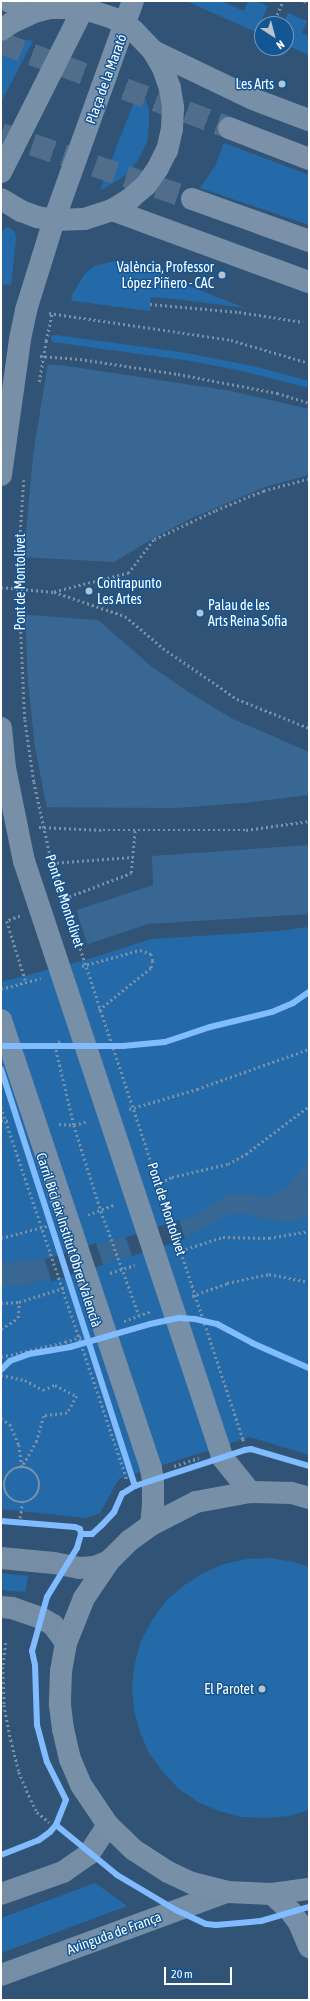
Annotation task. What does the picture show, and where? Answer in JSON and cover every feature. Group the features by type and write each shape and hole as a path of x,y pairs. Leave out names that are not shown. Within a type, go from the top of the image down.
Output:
{"highway":[{"path":"229,128 309,159"},
{"path":"192,199 309,241"}],"main road":[{"path":"8,1 34,12"},
{"path":"1,30 12,22 34,12 85,4 126,25 133,1"},
{"path":"1,172 85,4"},
{"name":"Plaça de la Marató","path":"1,198 21,211 37,217 54,220 84,219 112,210 130,199 146,185 158,168 167,150 172,129 173,108 170,88 163,68 153,50 140,36 126,25 54,220"},
{"path":"153,50 253,99 309,120"},
{"path":"112,210 309,282"},
{"path":"1,475 26,347 26,310 54,220"},
{"name":"Pont de Montolivet","path":"1,728 5,768 24,861 220,1452 250,1492"},
{"path":"1,1020 152,1476 153,1504 151,1525"},
{"path":"309,1498 291,1493 250,1492 196,1502 151,1525 129,1541 109,1561 84,1598 66,1643 61,1671 60,1705 63,1729 70,1759 81,1785 108,1825 134,1850 168,1872 192,1883 227,1892 272,1894 309,1889"},
{"path":"1,1558 54,1563 79,1568 95,1567 109,1561"},
{"path":"1,1607 12,1608 41,1618 53,1625 66,1643"},
{"path":"1,1894 63,1872 89,1854 108,1825"},
{"name":"Avinguda de França","path":"1,1975 227,1892"},
{"path":"272,1894 291,1912 299,1923 309,1947"}],"path":[{"path":"277,16 283,1"},
{"path":"304,1 309,3"},
{"path":"150,304 238,312 303,322"},
{"path":"26,310 231,340 309,363"},
{"path":"38,386 52,313"},
{"path":"26,347 80,359 178,374 277,394 309,403"},
{"path":"54,592 129,573 154,540 264,490 309,479"},
{"path":"1,587 54,592 125,616 163,648 237,699 309,728"},
{"path":"32,827 135,830 246,830 309,820"},
{"path":"58,901 131,873 135,830"},
{"path":"52,863 133,857"},
{"path":"21,916 7,921 26,982"},
{"path":"49,1045 63,1045"},
{"path":"108,1046 123,1046"},
{"path":"125,1110 197,1089 309,1049"},
{"path":"1,1106 127,1481"},
{"path":"151,1187 172,1177 228,1164 246,1154 309,1106"},
{"path":"52,1124 74,1125 96,1119"},
{"path":"1,1120 16,1121"},
{"path":"86,1215 101,1211 122,1201"},
{"path":"1,1238 52,1224"},
{"path":"110,1237 139,1315"},
{"path":"1,1329 18,1318 19,1302"},
{"path":"196,1319 210,1322"},
{"path":"1,1375 24,1380 43,1390 55,1385 77,1396 67,1413 44,1416 37,1441 22,1467 11,1471 7,1475 2,1485 7,1496 16,1502 22,1503 32,1500 39,1491 40,1485 36,1474 22,1467"},
{"path":"109,1403 152,1476"},
{"path":"1,1418 10,1424 19,1445 22,1467"},
{"path":"152,1476 220,1452 251,1449"},
{"path":"152,1476 200,1458"},
{"path":"22,1503 16,1523 26,1524"},
{"path":"6,1643 3,1667 3,1706 20,1772 37,1812 48,1822"}],"shaded area":[{"path":"186,1 221,1 244,11 248,1 255,1 268,6 263,16 254,16 254,31"},
{"path":"288,13 307,21 302,33 309,36 309,55 294,48 294,16 287,16"},
{"path":"27,40 31,40 32,43 1,102 1,56"},
{"path":"139,89 142,89 149,110 147,142 138,160 128,173 100,190"},
{"path":"224,143 309,175 309,225 200,188 215,166"},
{"path":"9,227 15,232 16,239 11,285 1,284 1,234 5,228"},
{"path":"115,261 128,262 245,308 151,297 150,311 73,301 71,299 84,275 94,266"},
{"path":"55,335 181,352 257,367 309,381 309,388 242,371 191,361 52,342 51,336"},
{"path":"1,361 67,366 231,391 309,409 309,475 265,487 194,517 159,535 114,562 1,556"},
{"path":"1,613 98,620 152,667 190,693 233,719 309,752 309,795 244,803 175,808 1,807"},
{"path":"309,845 309,914 148,924 34,962 22,928 153,885 152,856"},
{"path":"309,927 309,1455 250,1437 119,1479 100,1513 86,1518 1,1509 1,982 89,959 151,939 278,931"},
{"path":"309,1161 309,1179 304,1186 309,1184 309,1217 291,1222 265,1219 240,1213 229,1214 187,1237 110,1262 22,1286 1,1286 1,1263 42,1259 182,1221 206,1209 226,1195 244,1194 265,1197 273,1195 288,1185"},
{"path":"270,1558 294,1562 309,1567 309,1810 289,1816 265,1818 242,1817 219,1811 198,1802 179,1789 163,1772 149,1753 140,1732 134,1710 132,1686 135,1663 141,1641 152,1620 166,1601 183,1586 203,1573 224,1564 247,1559"},
{"path":"1,1573 28,1576 25,1592 1,1590"},
{"path":"95,1883 127,1906 1,1953 1,1918"}],"pier":[{"path":"1,359 48,363 33,455 26,533 26,559 1,558"},
{"path":"1,611 25,613 28,682 35,747 47,809 1,809"},
{"path":"76,909 88,946 33,964 21,927"},
{"path":"1,956 7,974 1,977"},
{"path":"179,1220 185,1239 132,1256 126,1237"},
{"path":"96,1243 103,1265 52,1282 45,1260"}],"tunnel":[{"path":"1,43 229,128"},
{"path":"1,134 192,199"}],"cycle path":[{"path":"1,1046 123,1046 165,1042 210,1027 272,1012 293,1003 309,992"},
{"name":"Carril Bici eix Institut Obrer Valencià","path":"1,1069 135,1486"},
{"path":"1,1370 10,1361 29,1354 70,1347 150,1324 179,1318 195,1319 217,1324 252,1343 309,1368"},
{"path":"81,1534 92,1534 114,1512 122,1494 135,1486 245,1450 251,1449 309,1466"},
{"path":"1,1521 75,1527 80,1529 81,1534 77,1548 47,1597 32,1651 35,1665 37,1725 47,1762 66,1800 56,1825 50,1832 39,1840 1,1855"},
{"path":"56,1825 117,1875 176,1910 206,1924 216,1925 261,1921 309,1907"}],"place":[{"name":"Les Arts","path":"282,84"},
{"name":"València, Professor López Piñero - CAC","path":"222,275"},
{"name":"Contrapunto Les Artes","path":"89,591"},
{"name":"Palau de les Arts Reina Sofia","path":"200,613"},
{"name":"El Parotet","path":"262,1689"}]}
